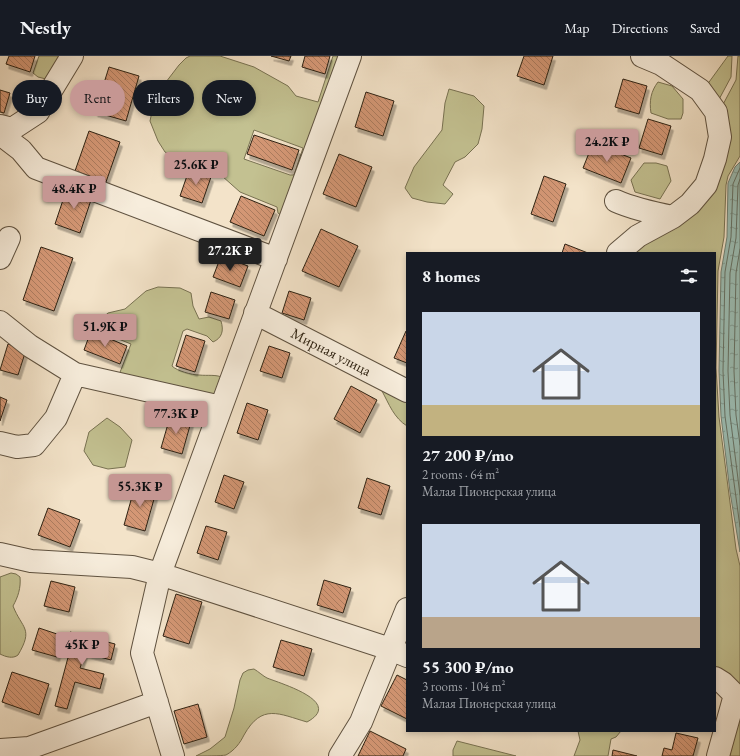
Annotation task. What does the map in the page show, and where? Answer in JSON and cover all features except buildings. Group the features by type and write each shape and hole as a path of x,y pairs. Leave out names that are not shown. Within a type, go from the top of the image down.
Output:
{"street":[{"path":"0,126 12,129 38,112 72,56"},
{"path":"173,756 142,653 160,574 350,56"},
{"path":"619,252 638,236 690,204 706,185 715,159 720,137 716,112 700,90 661,64 642,56"},
{"path":"0,134 21,150 36,168 276,259"},
{"path":"616,201 629,207 650,213 672,216"},
{"path":"0,258 9,238"},
{"name":"Мирная улица","path":"255,313 406,390"},
{"path":"0,322 30,346 75,374 221,408"},
{"path":"0,443 17,447 34,445 56,418 75,374"},
{"path":"0,554 31,561 132,567 160,574 399,653"},
{"path":"340,756 361,722 399,653 406,615"},
{"path":"716,679 724,683 735,695 718,756"},
{"path":"0,750 29,748 157,702"}],"shaded area":[{"path":"39,56 63,56 46,79 38,77 33,73"},
{"path":"190,56 220,56 254,67 288,86 296,96 318,102 333,56 345,56 282,216 278,213 277,207 240,192 222,176 197,168 165,152 158,141 150,121 151,116 194,116 194,80 168,80 179,65","holes":["254,130 303,148 294,175 290,175 244,159"]},
{"path":"728,56 732,56 731,77 716,105 704,89"},
{"path":"738,56 740,56 740,156 728,176 726,185 724,237 718,271 716,368 716,252 626,252 693,207 719,112 736,80"},
{"path":"658,82 672,86 683,99 683,113 681,119 668,119 651,113 651,96"},
{"path":"449,89 474,96 484,106 482,129 478,144 465,157 455,162 443,185 453,194 445,204 427,202 412,198 405,188 414,167 442,130 445,103"},
{"path":"644,163 656,163 667,166 671,181 660,199 635,192 631,180"},
{"path":"158,287 180,288 191,293 193,306 199,319 209,317 221,321 222,334 213,342 207,336 187,329 183,331 172,366 177,370 196,375 224,378 225,381 211,398 117,380 131,344 91,328 108,313 125,309 146,291"},
{"path":"716,368 719,417 736,549 740,566 740,756 722,756 733,719 716,676"},
{"path":"382,391 406,396 406,425 395,415"},
{"path":"107,418 120,427 132,440 125,467 108,469 93,465 84,451 89,432"},
{"path":"11,573 20,577 19,592 13,606 16,614 23,624 26,634 23,646 18,655 7,657 0,654 0,577"},
{"path":"254,669 267,678 296,689 315,701 318,708 317,715 307,722 280,714 264,715 258,718 251,725 237,746 226,755 196,756 210,749 225,737 234,708 240,680 243,673"},
{"path":"578,732 620,732 616,737 611,739 608,756 574,756 580,740"},
{"path":"457,741 516,756 453,756 453,750"}],"water":[{"path":"740,162 740,552 730,492 721,416 719,371 721,272 727,237 728,183 735,167"}]}
